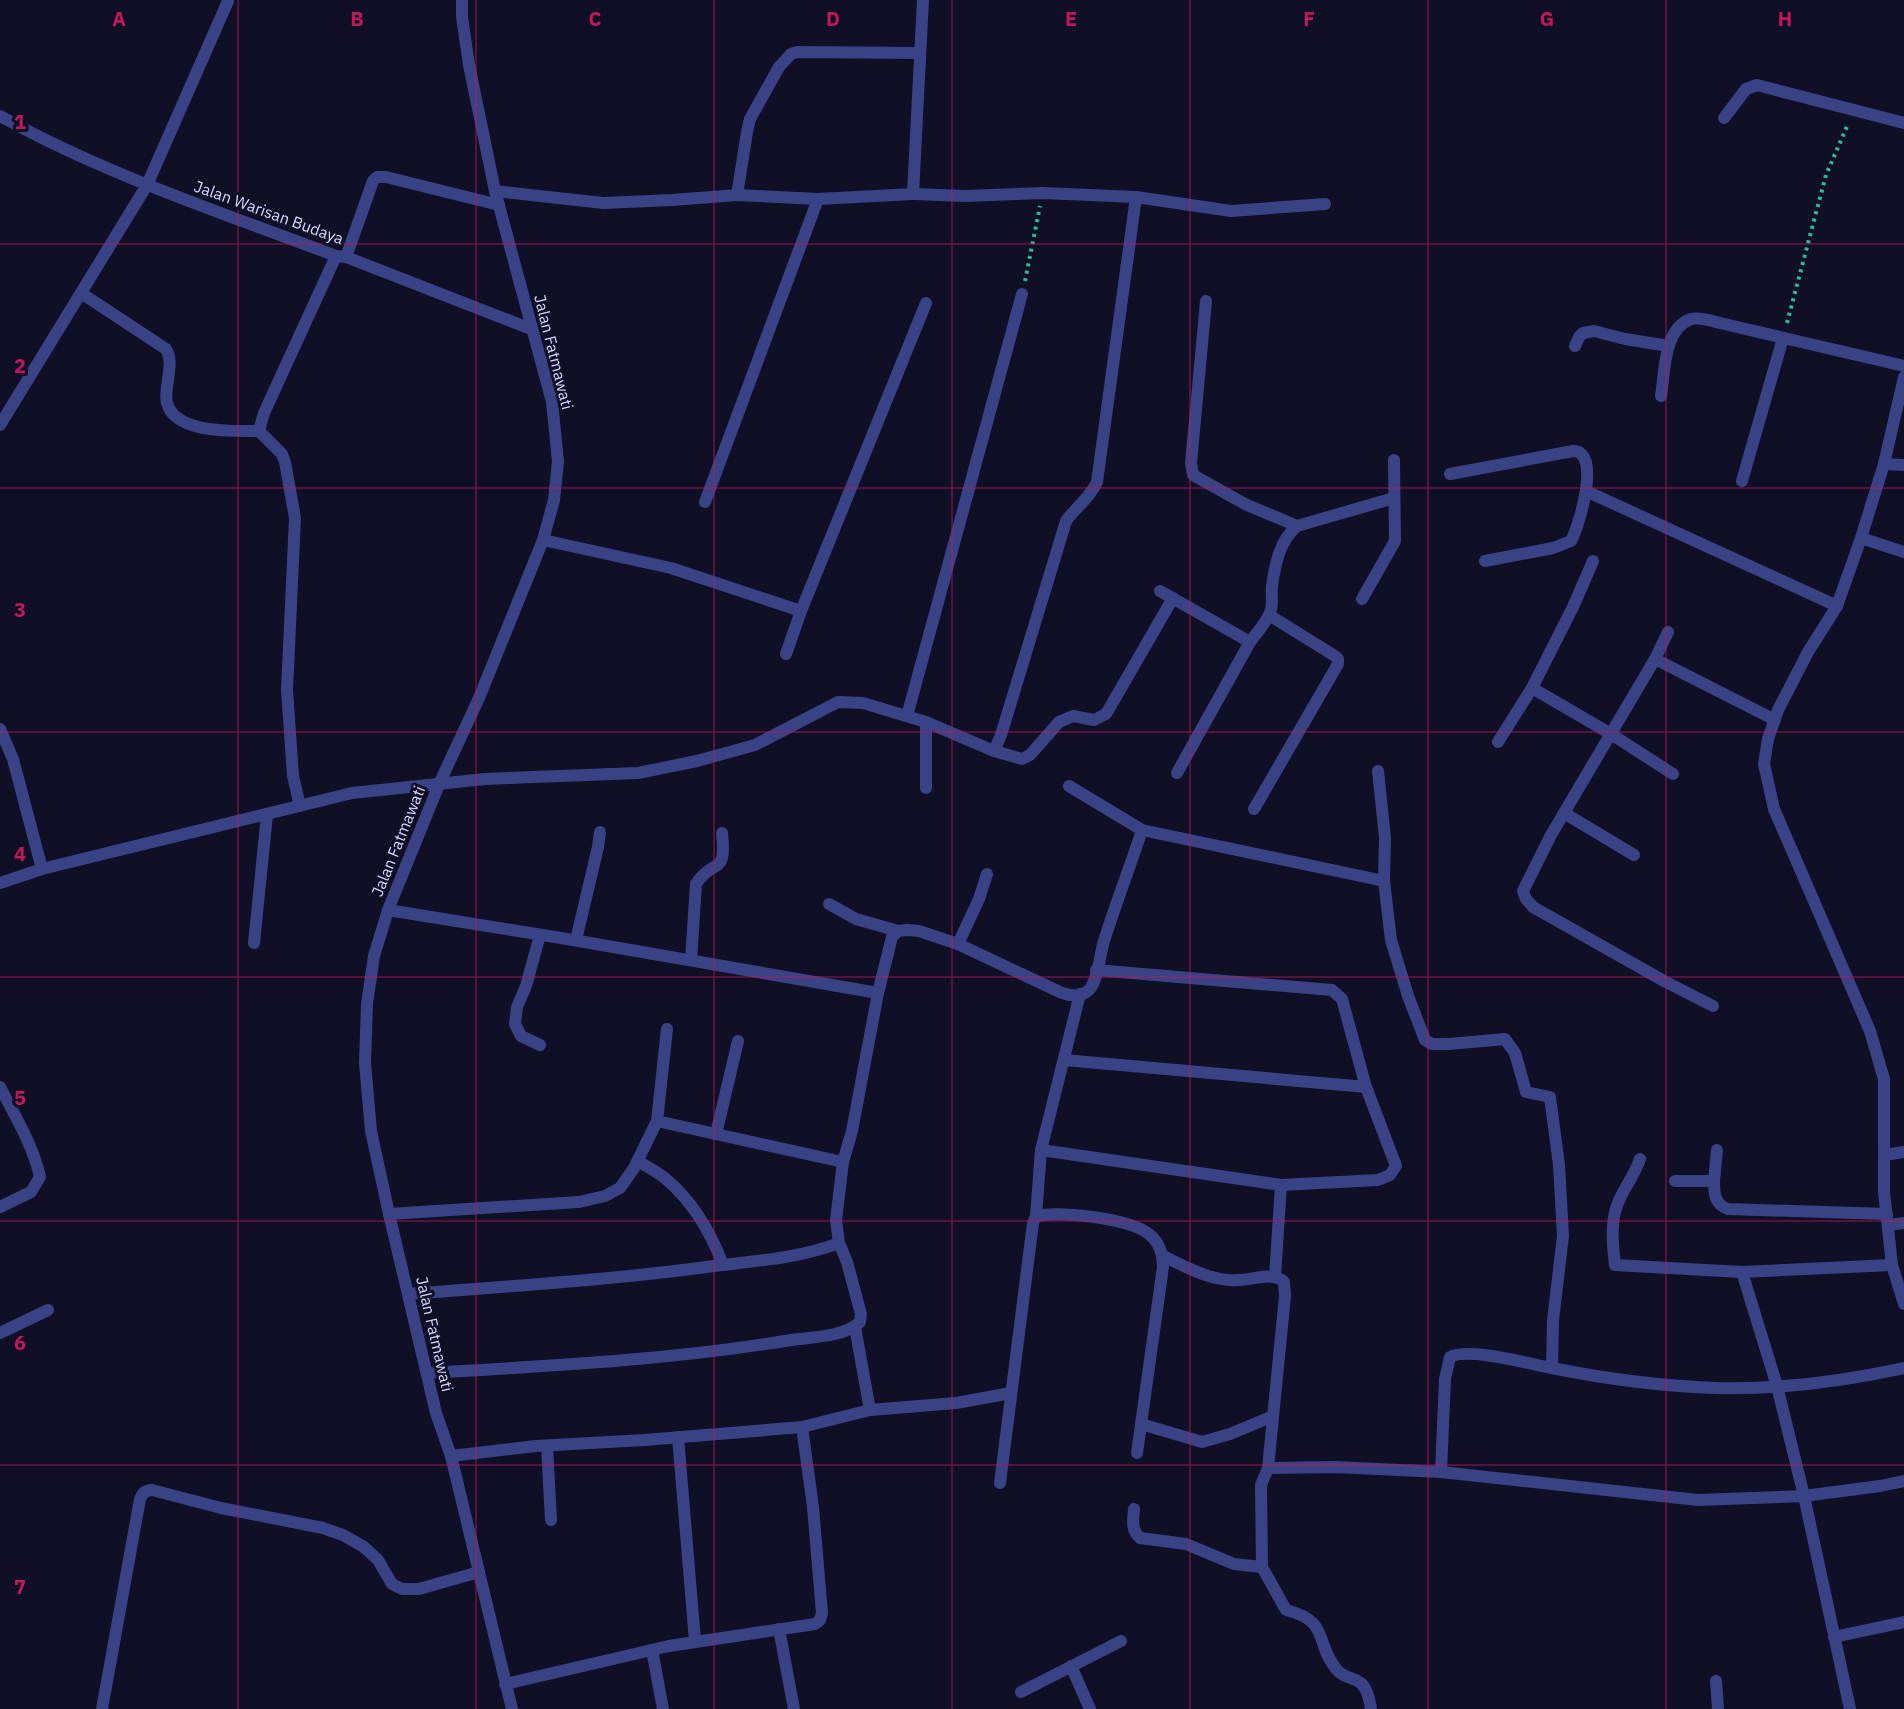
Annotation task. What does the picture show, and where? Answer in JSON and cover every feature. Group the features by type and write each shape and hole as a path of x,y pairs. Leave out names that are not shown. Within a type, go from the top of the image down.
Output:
{"street":[{"name":"Jalan Fatmawati","path":"462,0 462,18 469,65 495,191 552,402 558,461 554,500 543,540 479,698 440,782 388,910 374,956 367,1004 365,1063 371,1131 389,1214 436,1413 451,1456 512,1709"},
{"path":"913,194 923,0"},
{"path":"0,425 147,185 228,1"},
{"path":"737,195 750,119 779,67 790,54 797,52 920,53"},
{"path":"1724,118 1746,89 1750,86 1757,86 1904,123"},
{"name":"Jalan Warisan Budaya","path":"0,116 147,185 531,329"},
{"path":"259,431 264,413 341,256 373,181 377,177 386,177 499,205"},
{"path":"495,191 603,203 737,195 818,199 913,194 964,196 1042,193 1136,197 1231,211 1325,204"},
{"path":"994,751 1001,735 1066,521 1074,509 1093,491 1097,482 1136,197"},
{"path":"705,502 818,199"},
{"path":"81,293 166,349 170,358 166,400 171,414 178,420 193,426 229,431 259,431 282,454 295,518 287,690 293,776 300,806"},
{"path":"907,716 1022,294"},
{"path":"1206,301 1191,464 1193,476 1245,504 1297,526"},
{"path":"786,654 801,611 926,303"},
{"path":"1660,396 1669,346 1677,329 1692,319 1720,323 1904,366"},
{"path":"1575,346 1583,333 1594,331 1669,346"},
{"path":"1742,481 1783,338"},
{"path":"1904,376 1884,464 1837,606 1808,652 1774,720 1764,764 1774,809 1870,1031 1884,1079 1887,1219 1892,1265 1904,1304"},
{"path":"1450,474 1578,452 1584,456 1587,467 1586,491 1580,519 1571,541 1553,548 1485,561"},
{"path":"1362,598 1395,541 1394,460"},
{"path":"1884,464 1904,465"},
{"path":"1586,491 1837,606"},
{"path":"1177,773 1250,642 1269,615 1277,561 1284,541 1297,526 1394,498"},
{"path":"1861,538 1904,552"},
{"path":"543,540 671,568 801,611"},
{"path":"1498,742 1532,688 1573,607 1593,561"},
{"path":"1160,591 1250,642"},
{"path":"0,883 42,869 352,792 440,782 648,771 697,761 755,745 838,702 862,703 907,716 994,751 1022,759 1030,755 1059,722 1073,716 1094,720 1106,714 1173,598"},
{"path":"1254,809 1338,664 1338,659 1269,615"},
{"path":"1668,632 1655,659 1564,813 1523,891 1533,907 1713,1006"},
{"path":"1655,659 1774,720"},
{"path":"1532,688 1611,734 1672,774"},
{"path":"926,722 926,788"},
{"path":"0,729 13,759 42,869"},
{"path":"1378,771 1385,838 1384,881 1391,940 1408,996 1425,1040 1432,1044 1449,1044 1505,1039 1515,1053 1526,1092 1550,1097 1560,1165 1563,1236 1553,1320 1552,1368"},
{"path":"1070,786 1142,830 1384,881"},
{"path":"1564,813 1634,855"},
{"path":"254,944 267,814"},
{"path":"829,904 856,918 898,932 907,930 919,932 958,944 1062,993 1071,996 1080,994 1088,990 1096,970 1142,830"},
{"path":"576,940 600,832"},
{"path":"691,960 696,884 700,877 720,864 723,858 722,833"},
{"path":"958,944 979,899 987,874"},
{"path":"388,910 576,940 878,993"},
{"path":"428,1373 599,1364 766,1344 842,1332 855,1327 860,1322 861,1314 847,1262 839,1243 836,1220 843,1162 852,1131 878,993 889,944 898,932"},
{"path":"540,935 515,1024 521,1036 540,1045"},
{"path":"1041,1150 1281,1185 1378,1180 1390,1175 1396,1166 1366,1087 1342,999 1332,990 1096,970"},
{"path":"1000,1483 1033,1223 1036,1216 1041,1150 1080,994"},
{"path":"389,1214 579,1202 605,1196 620,1188 638,1161 657,1121 667,1029"},
{"path":"716,1134 738,1041"},
{"path":"1064,1060 1366,1087"},
{"path":"0,1087 23,1132 40,1177 31,1192 0,1207"},
{"path":"657,1121 843,1162"},
{"path":"1717,1150 1714,1181 1720,1207 1887,1219 1904,1223"},
{"path":"1884,1155 1904,1152"},
{"path":"1640,1160 1615,1211 1613,1240 1615,1265 1742,1272 1892,1265"},
{"path":"638,1161 665,1178 688,1202 717,1248 723,1265"},
{"path":"1675,1181 1714,1181"},
{"path":"1275,1277 1281,1185"},
{"path":"1036,1216 1050,1213 1099,1217 1138,1228 1150,1235 1163,1256 1137,1453"},
{"path":"409,1294 664,1273 822,1250 839,1243"},
{"path":"1163,1256 1214,1278 1238,1281 1275,1277 1284,1282 1285,1296 1268,1468 1261,1485 1262,1567 1286,1610 1311,1619 1320,1632 1326,1652 1336,1669 1363,1685 1369,1695 1371,1709"},
{"path":"1742,1272 1777,1386 1804,1496 1850,1709"},
{"path":"0,1333 48,1310"},
{"path":"855,1327 870,1410"},
{"path":"1441,1472 1445,1379 1450,1357 1457,1353 1476,1353 1604,1378 1673,1386 1719,1388 1777,1386 1859,1377 1904,1368"},
{"path":"451,1456 548,1446 802,1427 870,1410 956,1403 1011,1393"},
{"path":"1141,1424 1202,1442 1230,1434 1273,1416"},
{"path":"505,1683 695,1641 815,1624 822,1613 813,1507 802,1427"},
{"path":"678,1437 695,1641"},
{"path":"548,1446 551,1520"},
{"path":"1268,1468 1335,1467 1441,1472 1698,1500 1804,1496 1904,1481"},
{"path":"102,1709 140,1499 142,1493 146,1491 152,1490 221,1508 323,1528 344,1535 364,1547 378,1560 392,1584 402,1589 419,1589 479,1572"},
{"path":"1134,1509 1132,1526 1135,1534 1140,1538 1186,1544 1234,1564 1262,1567"},
{"path":"1834,1637 1904,1622"},
{"path":"779,1629 794,1709"},
{"path":"1021,1692 1121,1641"},
{"path":"652,1650 663,1709"},
{"path":"1071,1666 1090,1709"},
{"path":"1716,1681 1718,1709"}],"path":[{"path":"1783,338 1826,175 1854,110"},
{"path":"1022,294 1042,193"}]}
